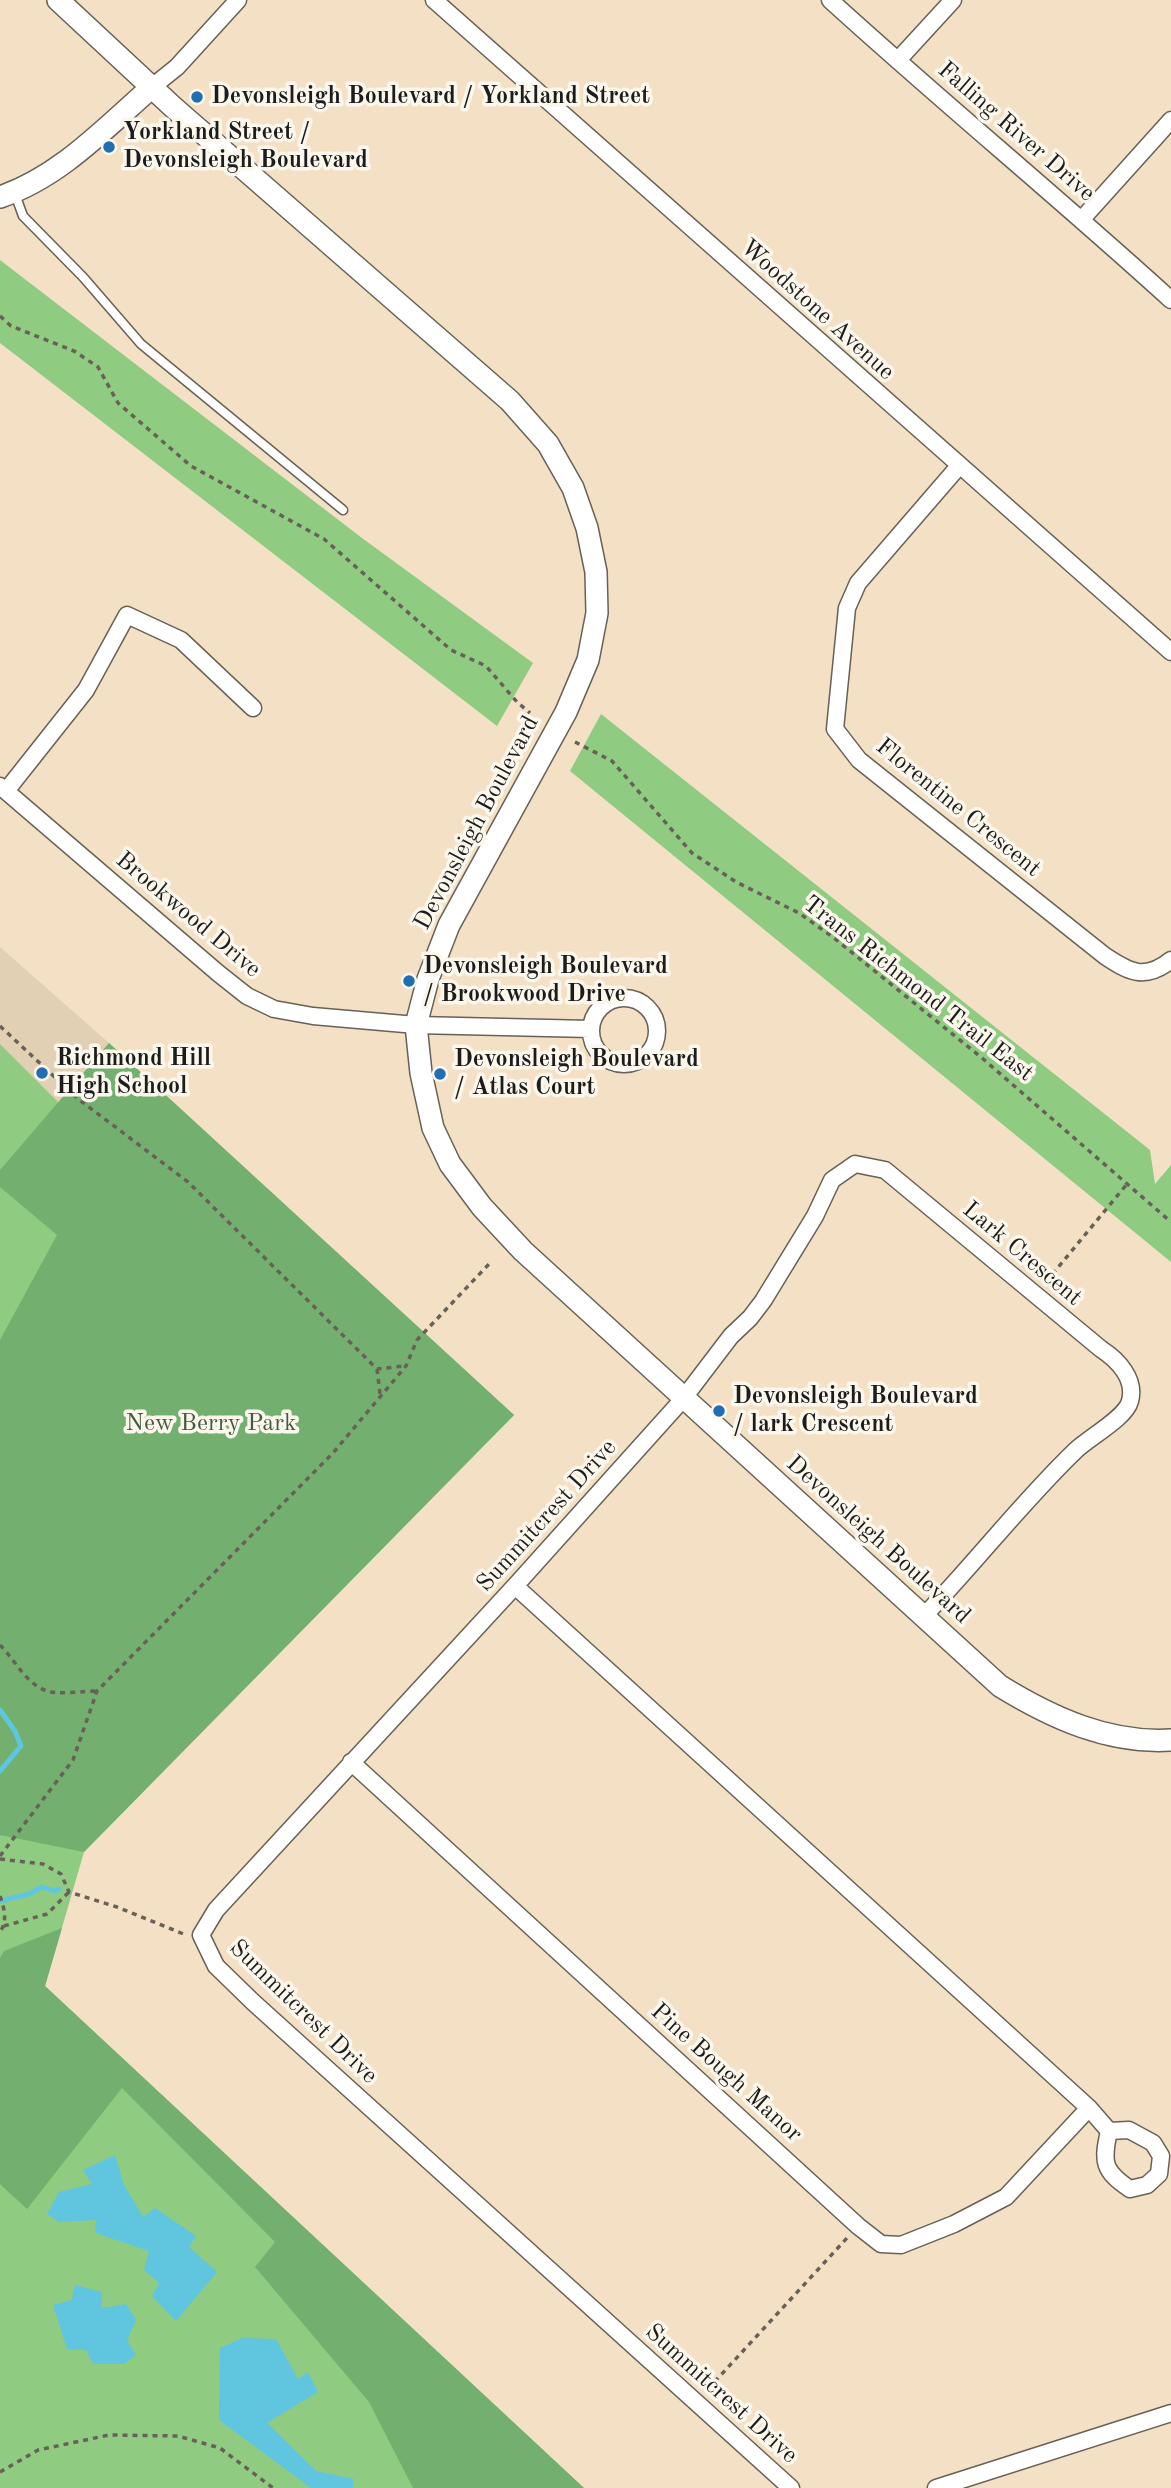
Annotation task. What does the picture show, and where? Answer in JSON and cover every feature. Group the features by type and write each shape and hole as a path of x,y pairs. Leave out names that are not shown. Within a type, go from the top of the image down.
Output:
{"street":[{"name":"Devonsleigh Boulevard","path":"58,0 152,87 510,401 548,444 573,488 587,528 596,572 597,613 588,660 566,712 449,925 428,979 416,1025 421,1073 433,1128 450,1164 482,1207 523,1251 1000,1686 1035,1708 1070,1723 1146,1741 1171,1740"},
{"path":"7,195 82,151 103,129 177,67 238,0"},
{"name":"Woodstone Avenue","path":"434,0 1171,652"},
{"name":"Falling River Drive","path":"830,0 1171,300"},
{"path":"898,60 953,0"},
{"path":"1082,219 1171,120"},
{"name":"Florentine Crescent","path":"959,466 858,583 847,608 835,729 859,760 1104,956 1125,969 1141,974 1161,969 1171,960"},
{"path":"3,788 86,690 127,615 181,640 253,708"},
{"name":"Brookwood Drive","path":"3,788 218,974 247,996 274,1009 416,1025 591,1030"},
{"path":"619,998 632,999 644,1005 653,1014 657,1026 651,1051 641,1060 629,1064 616,1063 605,1058 596,1048 591,1030 598,1012 607,1003 619,998"},
{"name":"Lark Crescent","path":"683,1399 731,1336 763,1301 809,1226 832,1180 855,1164 885,1170 1117,1360 1129,1382 1131,1400 1126,1409 1042,1483 925,1616"},
{"name":"Summitcrest Drive","path":"683,1399 515,1586 216,1910 201,1935 216,1966 253,2002 791,2488"},
{"path":"515,1586 1089,2108 1109,2132"},
{"name":"Pine Bough Manor","path":"351,1762 858,2226 881,2244 901,2245 954,2224 1006,2197 1089,2108"},
{"path":"936,2488 1171,2413"}],"lane":[{"path":"7,195 23,216 83,277 141,344 343,510"}],"path":[{"path":"0,316 11,326 74,351 98,367 118,403 191,467 324,539 451,650 486,666 530,713"},
{"name":"Trans Richmond Trail East","path":"575,742 612,761 692,853 736,882 799,913 834,938 982,1058 1171,1222"},
{"path":"0,1026 77,1098 188,1182 377,1368 380,1396"},
{"path":"1035,1294 1127,1184"},
{"path":"204,1942 117,1907 69,1892 61,1874 43,1864 0,1858 73,1760 97,1691 333,1452 406,1366 417,1340 490,1263"},
{"path":"377,1368 406,1366"},
{"path":"0,1645 28,1679 48,1692 97,1691"},
{"path":"4,1926 47,1914 69,1892"},
{"path":"0,1896 5,1912 4,1926 0,1932"},
{"path":"696,2402 858,2226"},
{"path":"0,2472 38,2450 109,2435 138,2434 178,2437 220,2448 273,2488"}],"shaded area":[{"name":"Richmond Hill High School","path":"0,947 109,1043 0,1170"}],"green space":[{"path":"0,260 362,538 533,663 497,726 0,343"},
{"path":"601,714 1150,1150 1155,1184 1171,1165 1171,1262 570,771"},
{"name":"New Berry Park","path":"109,1043 514,1415 84,1852 45,1986 584,2488 0,2488 0,1044 59,1103"},
{"path":"109,1043 514,1415 84,1852 0,1835 0,1340 57,1235 0,1187 0,1170"},
{"path":"62,1928 45,1986 584,2488 413,2488 369,2402 255,2267 275,2242 122,2088 27,2209 0,2184 0,1958 4,1951"}],"water":[{"path":"115,2155 124,2185 143,2217 155,2208 196,2236 189,2247 217,2272 176,2321 152,2296 159,2283 144,2270 149,2251 95,2233 96,2220 59,2222 47,2214 59,2192 92,2184 83,2170"},
{"path":"75,2285 102,2292 101,2308 126,2304 136,2320 127,2340 136,2355 124,2364 93,2364 86,2350 67,2349 53,2305 72,2300"},
{"path":"242,2338 276,2339 298,2379 308,2372 318,2392 267,2423 316,2471 354,2479 353,2488 311,2488 219,2420 220,2348"}],"waterway":[{"path":"0,1710 15,1731 21,1746 0,1771"},
{"path":"0,1901 29,1894 42,1887 54,1891 59,1889"}],"place":[{"name":"Devonsleigh Boulevard / Yorkland Street","path":"197,97"},
{"name":"Yorkland Street / Devonsleigh Boulevard","path":"109,147"},
{"name":"Devonsleigh Boulevard / Brookwood Drive","path":"409,981"},
{"name":"Richmond Hill High School","path":"42,1073"},
{"name":"Devonsleigh Boulevard / Atlas Court","path":"440,1074"},
{"name":"Devonsleigh Boulevard / lark Crescent","path":"719,1411"}]}
